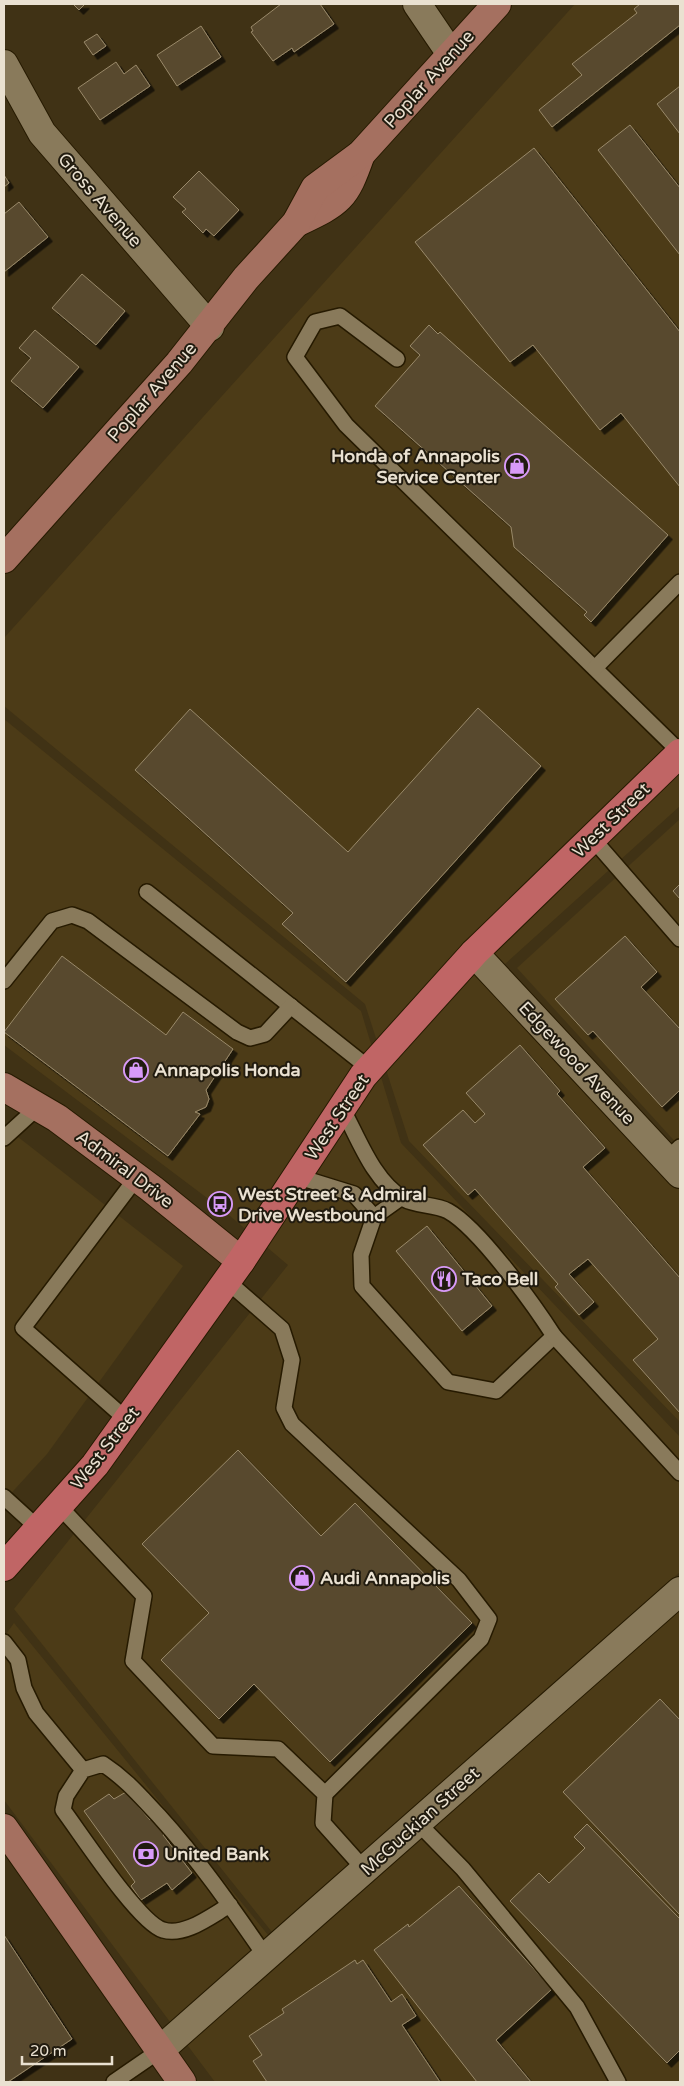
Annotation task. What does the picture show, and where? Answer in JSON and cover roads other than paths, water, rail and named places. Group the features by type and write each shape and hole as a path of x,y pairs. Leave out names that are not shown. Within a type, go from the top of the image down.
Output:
{"main road":[{"name":"West Street","path":"4,1567 95,1465 234,1271 296,1176 370,1069 474,953 680,752"}],"street":[{"path":"417,4 451,54"},
{"name":"Poplar Avenue","path":"4,559 210,327 246,278 296,223 333,206 350,185 361,154 497,4"},
{"name":"Gross Avenue","path":"4,64 42,133 210,327"},
{"name":"Edgewood Avenue","path":"474,953 676,1160"},
{"name":"Admiral Drive","path":"4,1087 57,1118 137,1177 234,1271"},
{"name":"McGuckian Street","path":"159,2050 680,1591"},
{"path":"4,1828 182,2082"}],"lane":[{"path":"397,359 340,316 315,322 295,357 346,425 680,752"},
{"path":"595,668 680,582"},
{"path":"592,838 680,939"},
{"path":"147,892 370,1069"},
{"path":"4,981 52,921 72,915 88,921 237,1032 250,1038 265,1034 291,1006"},
{"path":"4,1138 38,1107"},
{"path":"342,1108 370,1160 387,1185 402,1197 448,1211 478,1237 536,1309 554,1336 680,1473"},
{"path":"296,1176 354,1194 374,1217"},
{"path":"127,1420 23,1328 137,1177"},
{"path":"402,1197 374,1217 361,1255 362,1286 448,1382 496,1391 554,1336"},
{"path":"234,1271 282,1329 292,1360 284,1408 292,1424 459,1580 489,1619 481,1638 325,1794 323,1823 365,1870"},
{"path":"4,1497 38,1528"},
{"path":"59,1506 144,1596 133,1661 213,1746 278,1749 325,1794"},
{"path":"4,1642 18,1660 24,1688 36,1713 83,1770"},
{"path":"230,1905 189,1929 163,1930 138,1912 63,1810 66,1796 83,1770 103,1764 123,1777 188,1848 230,1905 266,1957"},
{"path":"418,1823 463,1869 577,2007 618,2082"},
{"path":"114,2082 159,2050"}],"place":[{"name":"Honda of Annapolis Service Center","path":"517,466"},
{"name":"Annapolis Honda","path":"136,1070"},
{"name":"West Street & Admiral Drive Westbound","path":"220,1204"},
{"name":"Taco Bell","path":"444,1279"},
{"name":"Audi Annapolis","path":"302,1578"},
{"name":"United Bank","path":"146,1854"}]}
